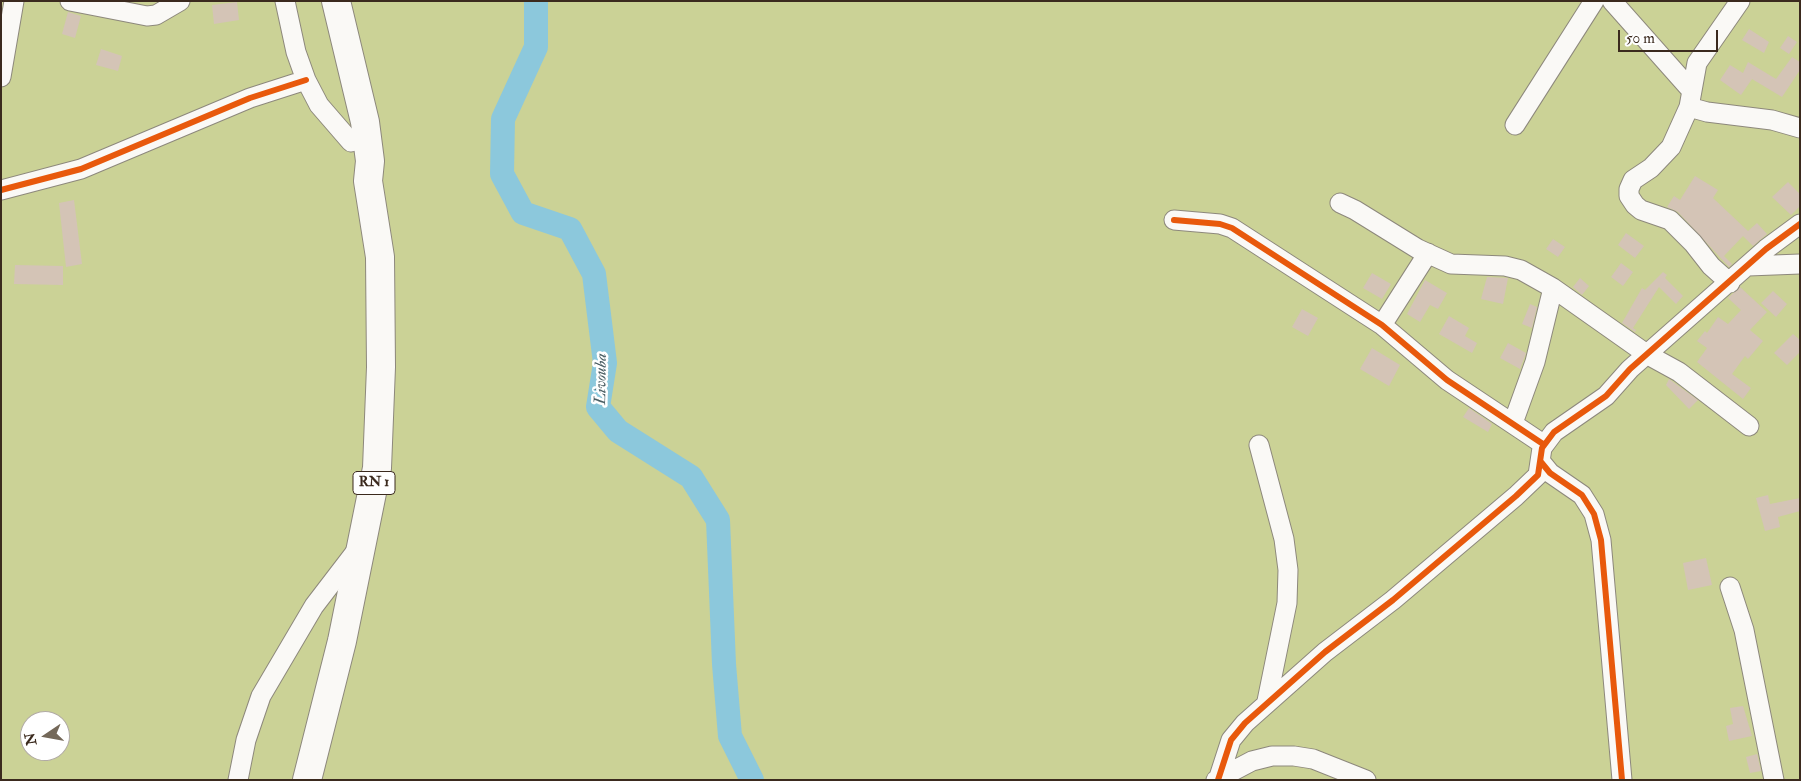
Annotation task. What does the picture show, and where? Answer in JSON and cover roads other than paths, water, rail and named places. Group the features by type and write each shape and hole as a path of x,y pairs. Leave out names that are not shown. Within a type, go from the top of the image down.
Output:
{"highway":[{"name":"RN 1","path":"322,1 355,160 368,181"},
{"name":"RN 1","path":"307,780 342,641 364,541 377,468 381,367 380,257 368,181 370,161 365,122 336,1"}],"street":[{"path":"1,77 14,1"},
{"path":"70,1 147,16 156,14 180,1"},
{"path":"285,1 296,52 306,80 319,105 352,142"},
{"path":"1515,125 1594,1"},
{"path":"1612,1 1690,99 1800,128"},
{"path":"1730,283 1710,266 1693,243 1670,220 1641,210 1635,205 1630,196 1629,188 1633,180 1651,168 1671,147 1690,99 1701,56 1740,1"},
{"path":"1,190 81,169 250,98 306,80"},
{"path":"1340,203 1428,254 1451,264 1462,266 1490,265 1521,270 1553,288 1648,356 1679,372 1750,426"},
{"path":"1174,220 1220,224 1232,228 1382,324 1447,380 1513,423 1542,453 1550,473 1582,495 1594,514 1601,540 1622,780"},
{"path":"1217,779 1231,740 1245,723 1268,701 1393,600 1516,496 1538,475 1542,453 1554,432 1606,396 1630,369 1648,356 1748,266 1800,224"},
{"path":"1382,324 1428,254"},
{"path":"1748,266 1800,264"},
{"path":"1513,423 1535,362 1553,288"},
{"path":"1259,444 1284,539 1288,570 1287,603 1268,701"},
{"path":"238,780 246,740 261,696 314,606 364,541"},
{"path":"1730,587 1744,630 1774,780"},
{"path":"1217,779 1252,761 1272,756 1294,756 1314,759 1366,780"}],"waterway":[{"name":"Livouba","path":"536,1 536,47 503,119 502,174 523,213 570,229 594,274 605,363 598,407 618,431 691,477 718,520 724,664 730,736 752,780"}]}
